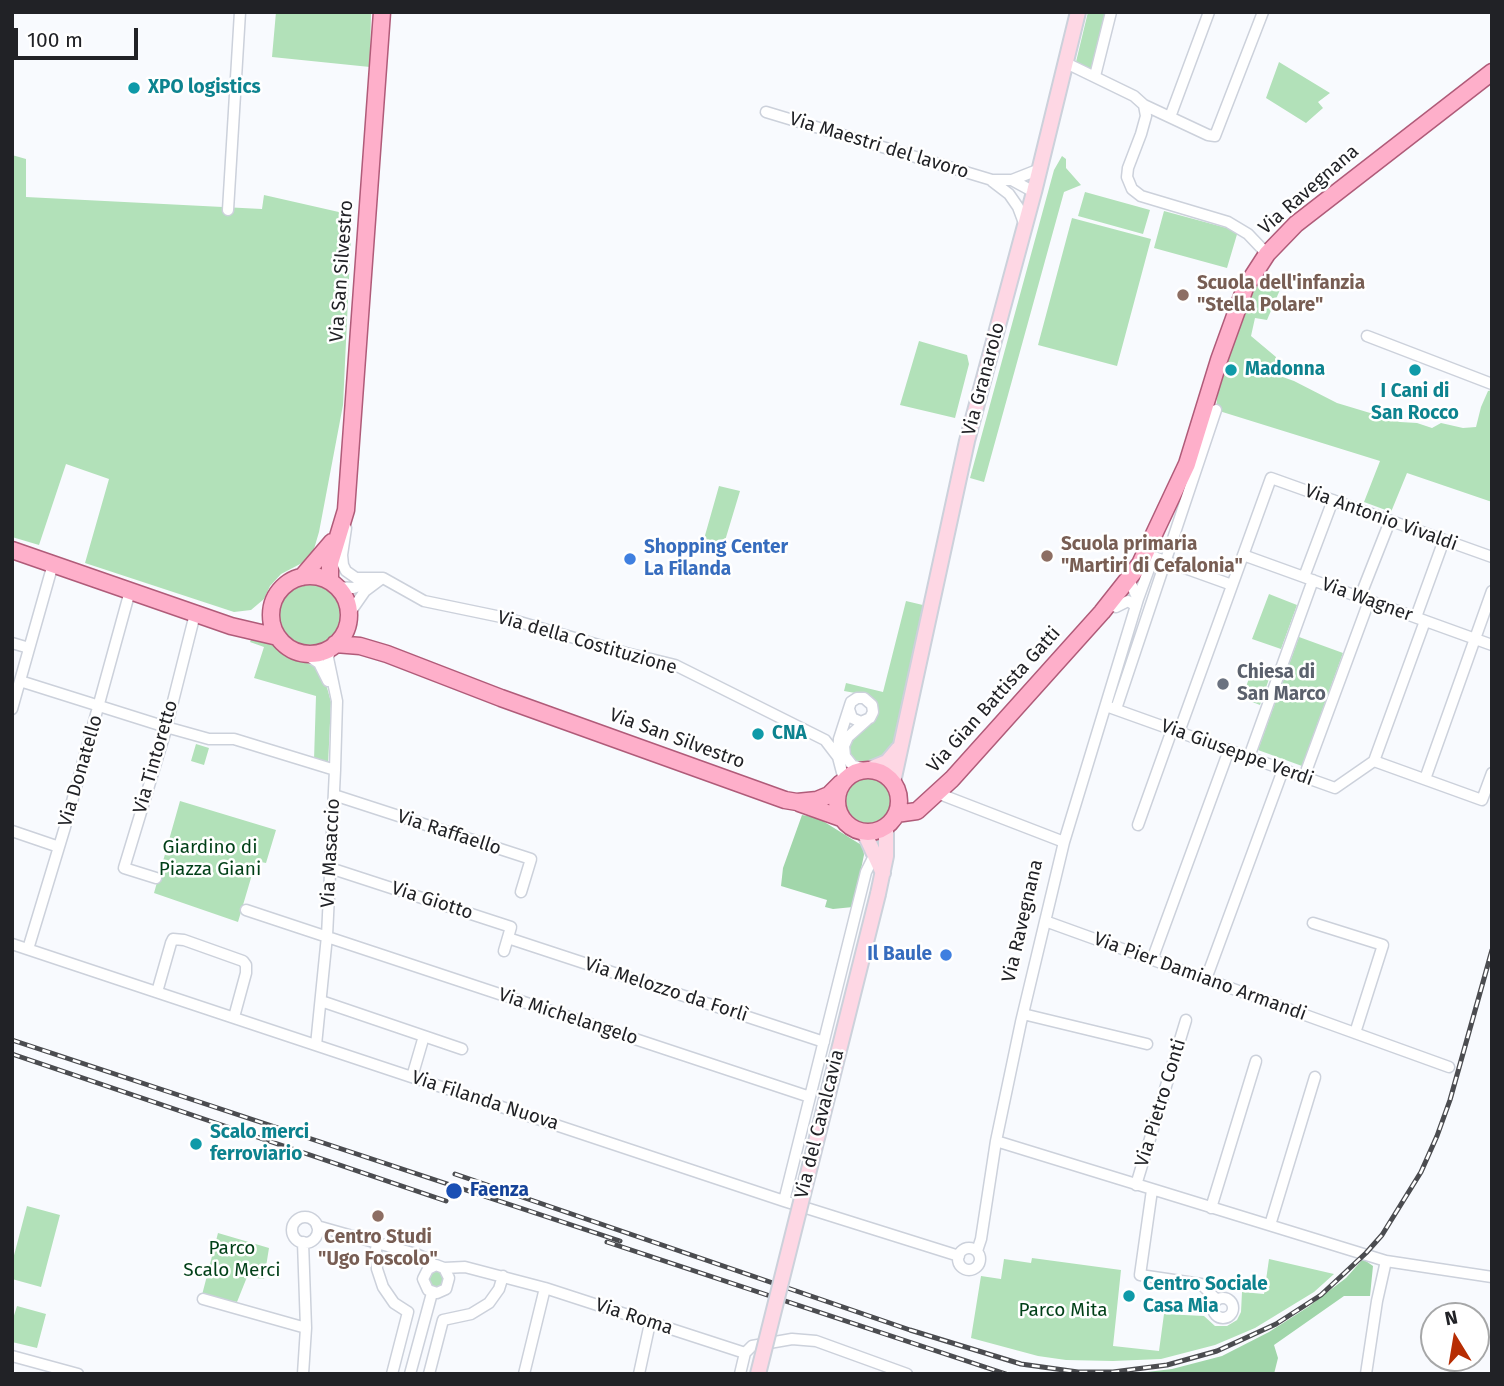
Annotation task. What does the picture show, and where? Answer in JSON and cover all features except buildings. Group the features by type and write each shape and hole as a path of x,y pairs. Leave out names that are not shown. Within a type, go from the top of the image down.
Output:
{"main road":[{"name":"Via San Silvestro","path":"334,584 330,563 346,510 382,12"},
{"name":"Via Granarolo","path":"895,785 899,748 967,441 1040,169 1078,12"},
{"name":"Via Ravegnana","path":"1134,593 1149,548 1180,480 1192,465 1245,288 1267,254 1296,224 1492,72"},
{"name":"Via Ravegnana","path":"1134,593 1159,560 1180,480"},
{"name":"Via San Silvestro","path":"302,577 323,555 339,531"},
{"path":"12,550 231,626 278,637"},
{"path":"231,626 252,622 272,607 282,589 292,580 312,576 334,584 344,594 349,619 341,638 333,646 324,651 304,653 288,646 278,637 273,625 272,607"},
{"name":"Via Gian Battista Gatti","path":"891,821 917,811 937,793 1081,635 1134,593"},
{"name":"Via Gian Battista Gatti","path":"1081,635 1134,593"},
{"name":"Via San Silvestro","path":"349,619 355,633 387,654"},
{"name":"Via San Silvestro","path":"333,646 360,646 387,654 500,698 841,818"},
{"path":"797,802 817,800 829,795 858,770 887,762 899,748"},
{"path":"864,832 891,821 898,806 895,785 883,773 868,769"},
{"path":"843,781 836,800 841,818 851,827 864,832 883,874"},
{"name":"Via Gian Battista Gatti","path":"895,785 906,797 917,799 937,793"},
{"name":"Via del Cavalcavia","path":"758,1374 883,874 891,821"}],"street":[{"path":"228,210 240,12"},
{"path":"1095,76 1111,12"},
{"path":"1170,117 1209,12"},
{"path":"1066,63 1134,96 1144,105 1215,136 1263,12"},
{"path":"1144,105 1146,116 1142,134 1128,168 1127,177 1132,189 1141,196 1228,222 1248,234 1267,254"},
{"name":"Via Maestri del lavoro","path":"766,112 992,180 1012,180 1040,169"},
{"name":"Via Maestri del lavoro","path":"992,180 1009,194 1018,206 1025,225"},
{"name":"Via Maestri del lavoro","path":"1012,180 1034,192"},
{"path":"1009,194 1034,192"},
{"path":"1367,336 1492,384"},
{"name":"Via Ravegnana","path":"976,1251 981,1239 996,1141 1023,1014 1064,842 1159,560 1174,535 1192,465 1216,410"},
{"name":"Via Antonio Vivaldi","path":"1243,555 1271,478 1492,557"},
{"path":"1249,757 1333,500"},
{"name":"Via della Costituzione","path":"346,510 342,555 346,571 356,578 383,578 424,601 506,618 675,665 825,740 838,757"},
{"path":"1304,777 1390,521"},
{"path":"1444,540 1374,761 1482,800 1492,773"},
{"path":"1138,825 1243,555"},
{"name":"Via Wagner","path":"1243,555 1492,645"},
{"path":"1159,560 1232,585"},
{"path":"12,709 53,564"},
{"path":"334,584 353,588 383,578"},
{"path":"349,619 365,591 383,578"},
{"name":"Via Donatello","path":"28,949 130,591"},
{"path":"1425,779 1492,591"},
{"name":"Via Ravegnana","path":"1111,708 1134,593"},
{"name":"Via Tintoretto","path":"156,878 124,868 166,727 195,614"},
{"path":"12,643 29,648"},
{"name":"Via Masaccio","path":"316,1045 327,936 334,795 337,701 328,658 333,646"},
{"name":"Via Masaccio","path":"304,653 319,663 337,701"},
{"name":"Via Masaccio","path":"20,681 166,727 209,739 234,739 335,770"},
{"path":"867,720 861,722 850,715 849,709 854,700 867,699 873,712 867,720 848,737 844,746 845,756 853,766 868,769"},
{"name":"Via Giuseppe Verdi","path":"1111,708 1335,788 1374,761"},
{"name":"Via della Costituzione","path":"843,781 837,746 849,709"},
{"path":"825,740 834,740 840,734"},
{"path":"1152,960 1229,750"},
{"path":"1206,979 1283,770"},
{"path":"937,793 1064,842"},
{"name":"Via Raffaello","path":"334,795 531,859 522,892"},
{"path":"12,831 59,847"},
{"name":"Via del Cavalcavia","path":"784,1201 866,872 875,854"},
{"name":"Via Giotto","path":"330,868 511,927 508,938"},
{"name":"Via Masaccio","path":"246,910 327,936"},
{"name":"Via Pier Damiano Armandi","path":"1045,921 1449,1067"},
{"path":"1313,923 1383,945 1355,1033"},
{"name":"Via Michelangelo","path":"327,936 810,1097"},
{"path":"504,951 508,938"},
{"name":"Via Melozzo da Forlì","path":"508,938 824,1042"},
{"path":"157,992 173,939 184,940 243,961 246,965 234,1017"},
{"name":"Via Filanda Nuova","path":"12,944 784,1201 959,1256"},
{"path":"321,1001 462,1049"},
{"path":"1023,1014 1147,1044"},
{"name":"Via Pietro Conti","path":"1136,1185 1186,1020"},
{"path":"412,1077 424,1036"},
{"path":"1211,1208 1256,1061"},
{"path":"1270,1225 1315,1077"},
{"path":"996,1141 1386,1261 1492,1277"},
{"path":"1152,1190 1140,1275 1201,1284 1217,1300"},
{"path":"303,1242 293,1236 294,1223 304,1217 312,1219 317,1226 425,1258 431,1266"},
{"path":"303,1242 314,1238 317,1226"},
{"path":"303,1242 306,1328 303,1374"},
{"path":"377,1243 377,1269 383,1287 394,1303 408,1312 392,1374"},
{"path":"966,1249 976,1251 980,1258 979,1265 970,1270 960,1266 959,1256 966,1249"},
{"path":"1366,1374 1386,1261"},
{"path":"410,1374 432,1292 423,1279 425,1271 431,1266 439,1265 448,1275 449,1283 446,1289 432,1292"},
{"name":"Via Roma","path":"444,1268 465,1267 503,1276 745,1353"},
{"path":"429,1374 443,1321 471,1314 489,1303 499,1289 503,1276"},
{"path":"524,1374 545,1288"},
{"path":"203,1299 306,1328"},
{"path":"639,1374 650,1323"},
{"path":"740,1374 745,1353 752,1346 792,1339 816,1341 907,1374"},
{"path":"12,1356 78,1374"}],"green space":[{"path":"276,12 371,12 370,67 272,57"},
{"path":"1088,12 1109,12 1092,70 1075,66"},
{"path":"1279,62 1330,93 1318,102 1323,108 1306,123 1266,98"},
{"path":"12,155 26,159 26,197 262,209 264,195 352,215 343,405 319,532 314,549 304,562 281,574 270,586 264,599 251,610 234,612 85,563 109,479 66,464 39,545 12,537"},
{"path":"1062,156 1066,159 1066,168 1081,185 1064,192 984,482 970,478 1054,170"},
{"path":"1085,192 1150,210 1143,234 1078,216"},
{"path":"1164,211 1238,231 1227,268 1154,248"},
{"path":"1072,218 1151,239 1117,366 1038,345"},
{"path":"1260,278 1282,285 1267,320 1255,318 1251,336 1276,357 1277,375 1337,403 1400,422 1417,423 1432,428 1441,423 1463,428 1476,427 1481,407 1488,391 1492,390 1492,502 1407,473 1391,512 1364,502 1380,461 1216,410 1220,368 1234,330"},
{"path":"919,341 967,355 969,364 955,418 900,405"},
{"path":"719,486 740,491 724,544 704,539"},
{"path":"310,585 327,590 335,598 340,615 335,632 327,640 310,645 293,640 285,632 280,615 285,598 293,590"},
{"path":"1269,594 1297,605 1281,649 1252,639"},
{"path":"906,601 927,606 896,738 878,761 858,763 850,758 848,752 850,738 874,718 861,694 844,691 846,683 883,692"},
{"path":"253,636 276,644 290,654 317,665 331,702 328,765 314,760 316,696 254,678 264,647 250,642"},
{"path":"1299,637 1343,653 1302,766 1258,750"},
{"path":"1252,670 1270,676 1260,705 1242,698"},
{"path":"196,744 209,748 204,765 191,761"},
{"path":"867,777 884,784 891,801 884,818 867,825 850,818 843,801 850,784"},
{"name":"Giardino di Piazza Giani","path":"180,801 276,830 266,863 256,861 238,922 154,893"},
{"path":"802,815 818,818 863,846 864,855 853,907 825,907 827,900 781,886 783,868"},
{"path":"27,1206 60,1215 41,1287 12,1279 12,1263"},
{"name":"Parco Scalo Merci","path":"218,1233 269,1248 264,1279 247,1277 237,1302 202,1295"},
{"name":"Parco Mita","path":"1032,1258 1121,1270 1113,1346 1159,1351 1164,1314 1204,1316 1215,1326 1227,1326 1237,1320 1241,1312 1242,1292 1264,1294 1269,1259 1334,1274 1314,1292 1255,1328 1215,1345 1161,1359 1066,1360 1038,1356 971,1338 981,1276 1001,1279 1004,1259 1031,1263"},
{"path":"1363,1259 1373,1266 1370,1296 1344,1296 1274,1345 1278,1358 1274,1374 1130,1374 1172,1369 1222,1356 1269,1332 1308,1307 1346,1278"},
{"path":"435,1269 441,1271 446,1282 439,1289 430,1287 427,1275"},
{"path":"17,1306 46,1314 37,1348 12,1342 12,1322"}],"railway":[{"path":"455,1174 910,1330 1021,1364 1078,1372 1113,1372 1167,1365 1217,1351 1276,1324 1321,1295 1382,1235 1421,1172 1437,1136 1450,1100 1492,950"},
{"path":"12,1040 620,1241"},
{"path":"12,1054 446,1201"},
{"path":"607,1242 1006,1374"}],"place":[{"name":"XPO logistics","path":"134,88"},
{"name":"Scuola dell'infanzia \"Stella Polare\"","path":"1183,295"},
{"name":"Madonna","path":"1231,370"},
{"name":"I Cani di San Rocco","path":"1415,370"},
{"name":"Scuola primaria \"Martiri di Cefalonia\"","path":"1047,556"},
{"name":"Shopping Center La Filanda","path":"630,559"},
{"name":"Chiesa di San Marco","path":"1223,684"},
{"name":"CNA","path":"758,734"},
{"name":"Il Baule","path":"946,955"},
{"name":"Scalo merci ferroviario","path":"196,1144"},
{"name":"Faenza","path":"454,1191"},
{"name":"Centro Studi \"Ugo Foscolo\"","path":"378,1216"},
{"name":"Centro Sociale Casa Mia","path":"1129,1296"}]}
